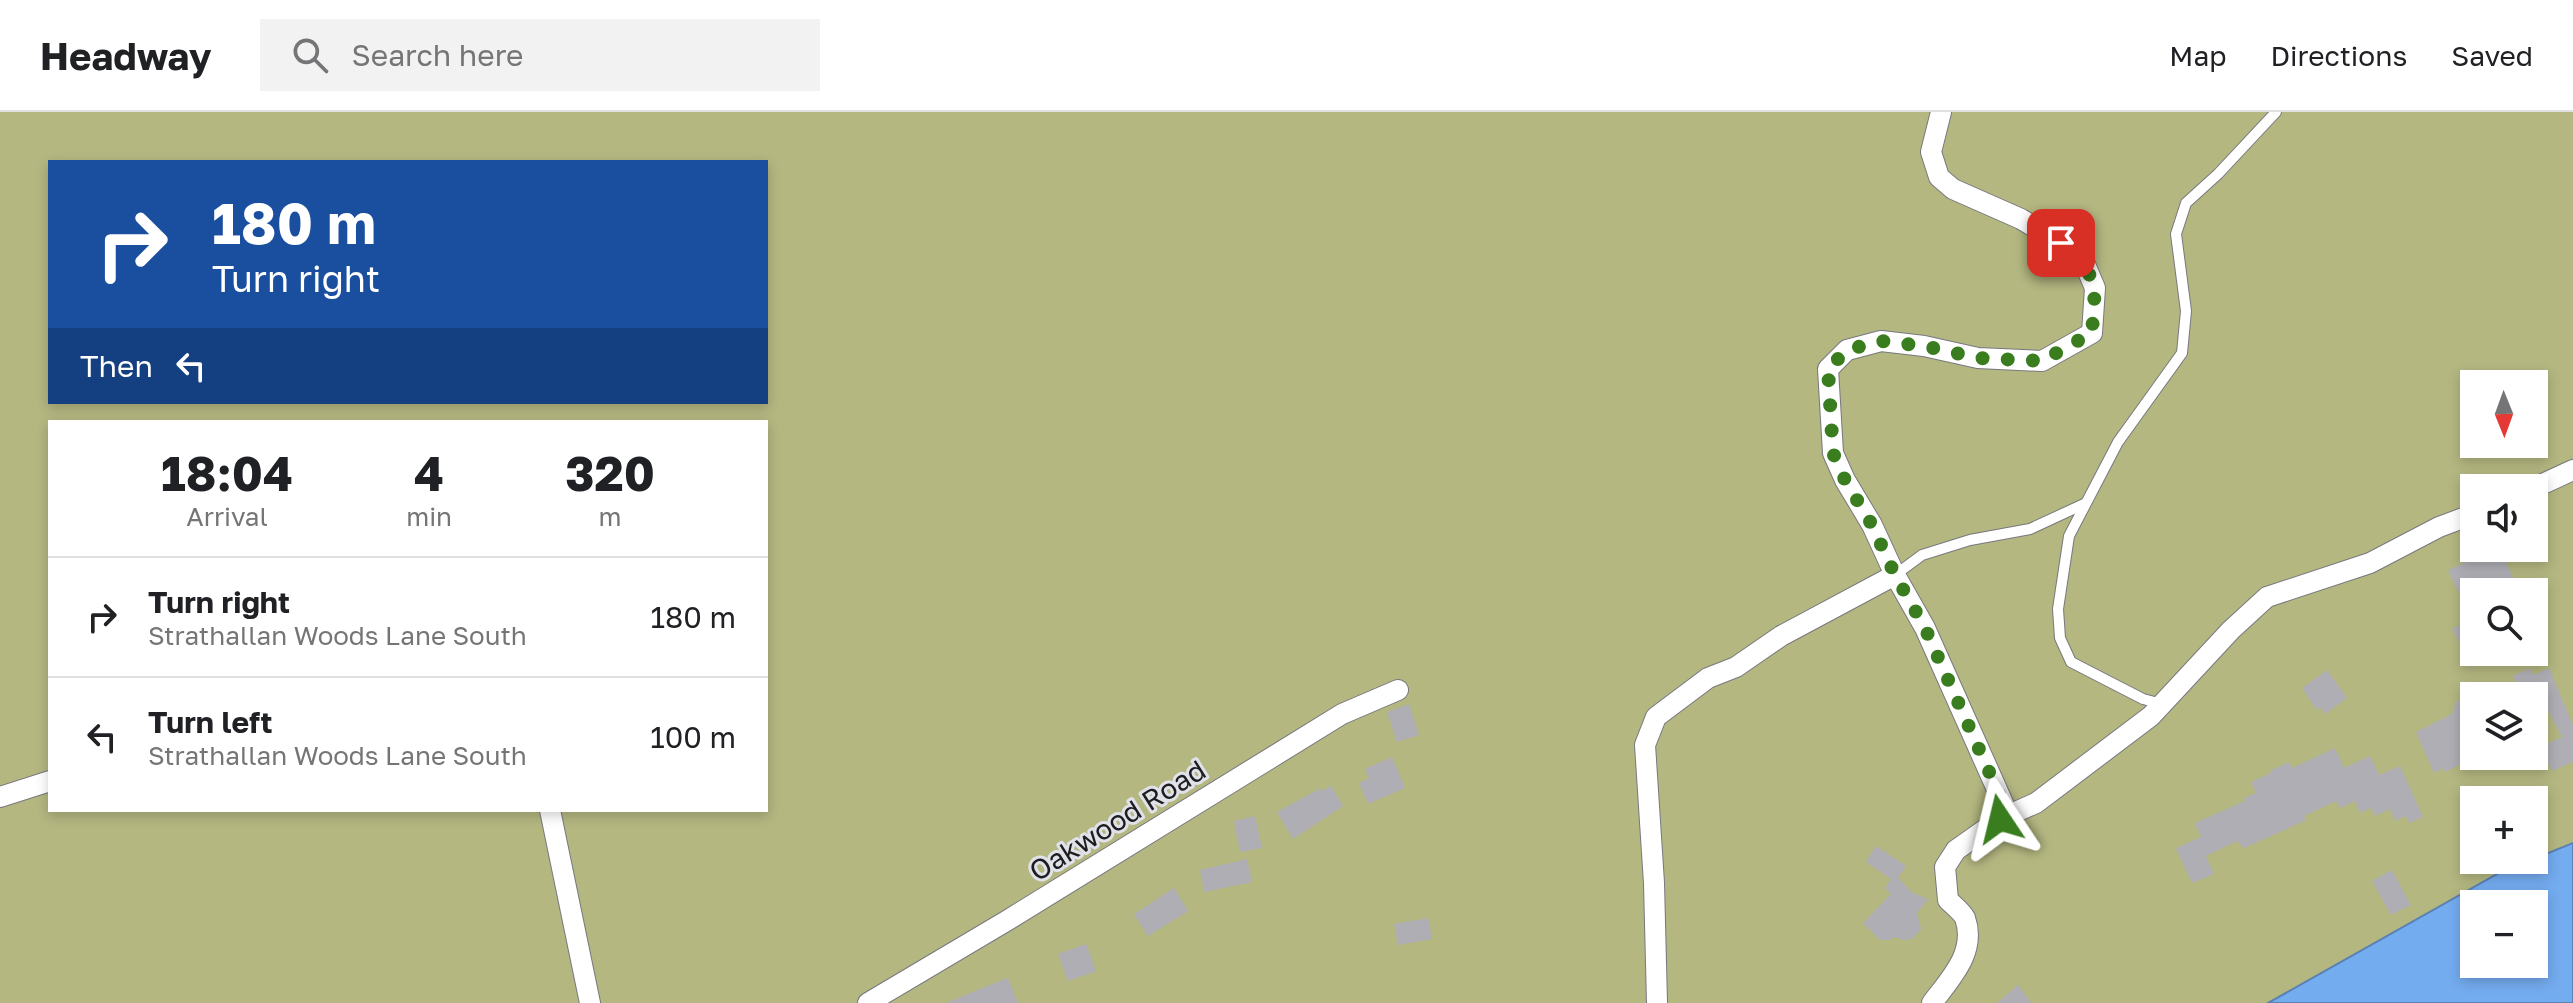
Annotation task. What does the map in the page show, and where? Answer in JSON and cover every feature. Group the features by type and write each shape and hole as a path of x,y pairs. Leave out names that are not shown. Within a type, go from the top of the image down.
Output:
{"street":[{"path":"1941,112 1931,152 1939,177 1953,189 2021,219 2081,255 2095,288 2092,333 2042,361 1978,358 1924,346 1881,341 1847,350 1828,369 1833,453 1925,628 2003,803 2000,819"},
{"path":"2548,482 2573,470"},
{"path":"1932,1003 1962,964 1967,944 1964,917 1948,900 1945,867 1956,850 2000,819 2036,803 2151,716 2231,630 2267,597 2370,563 2460,519"},
{"path":"1657,1003 1654,883 1645,745 1656,717 1708,678 1736,667 1781,636 1895,575"},
{"name":"Oakwood Road","path":"868,1003 1342,714 1398,690"},
{"path":"0,797 48,782"},
{"path":"550,812 590,1003"}],"lane":[{"path":"2162,704 2143,699 2071,662 2060,638 2058,609 2069,536 2118,442 2182,353 2186,311 2176,234 2186,203 2276,112"},
{"path":"1895,575 1922,555 1970,540 2030,529 2085,503"}],"green space":[{"path":"0,112 2573,112 2573,843 2548,853 2548,786 2460,786 2460,874 2497,874 2469,890 2460,890 2460,895 2268,1003 0,1003"}],"water":[{"path":"2573,843 2573,1003 2268,1003 2460,895 2460,978 2548,978 2548,890 2469,890 2497,874 2548,874 2548,853"}],"building":[{"path":"2466,562 2506,562 2513,578 2460,578 2458,592 2448,570"},
{"path":"2460,625 2460,644 2452,629"},
{"path":"2530,668 2533,675 2549,668 2573,725 2573,762 2552,771 2548,763 2548,743 2562,737 2548,710 2548,682 2516,682 2513,676"},
{"path":"2327,670 2347,698 2325,714 2320,707 2317,710 2302,688"},
{"path":"2457,699 2460,706 2460,765 2434,773 2416,732 2452,714"},
{"path":"1409,704 1419,735 1397,742 1387,712"},
{"path":"2335,748 2344,768 2370,756 2379,775 2400,766 2423,817 2409,823 2406,816 2395,821 2390,809 2375,816 2371,808 2360,813 2355,801 2340,808 2336,801 2304,816 2306,820 2244,848 2237,841 2206,856 2214,874 2192,883 2176,848 2201,837 2195,823 2245,801 2244,798 2256,793 2251,782 2270,771 2289,762 2292,768"},
{"path":"1392,757 1405,788 1368,804 1359,783 1369,778 1365,769"},
{"path":"1331,786 1343,806 1293,839 1277,812 1321,788 1322,791"},
{"path":"1255,816 1262,848 1240,852 1234,821"},
{"path":"1876,846 1906,866 1898,878 1913,893 1928,899 1917,913 1921,929 1912,939 1894,937 1880,940 1863,923 1891,894 1885,888 1891,879 1866,862"},
{"path":"1247,859 1252,882 1204,892 1200,870"},
{"path":"2392,870 2411,905 2391,915 2372,881"},
{"path":"1174,888 1188,911 1148,936 1134,914"},
{"path":"1428,918 1432,939 1398,945 1394,924"},
{"path":"1086,944 1096,971 1068,981 1058,954"},
{"path":"1008,978 1018,1003 946,1003 997,982"},
{"path":"2018,985 2031,1003 1997,1003"}],"route":[{"path":"2000,819 2003,803 1925,628 1833,453 1828,369 1847,350 1881,341 1924,346 1978,358 2042,361 2092,333 2095,288 2081,255 2061,243"}]}
